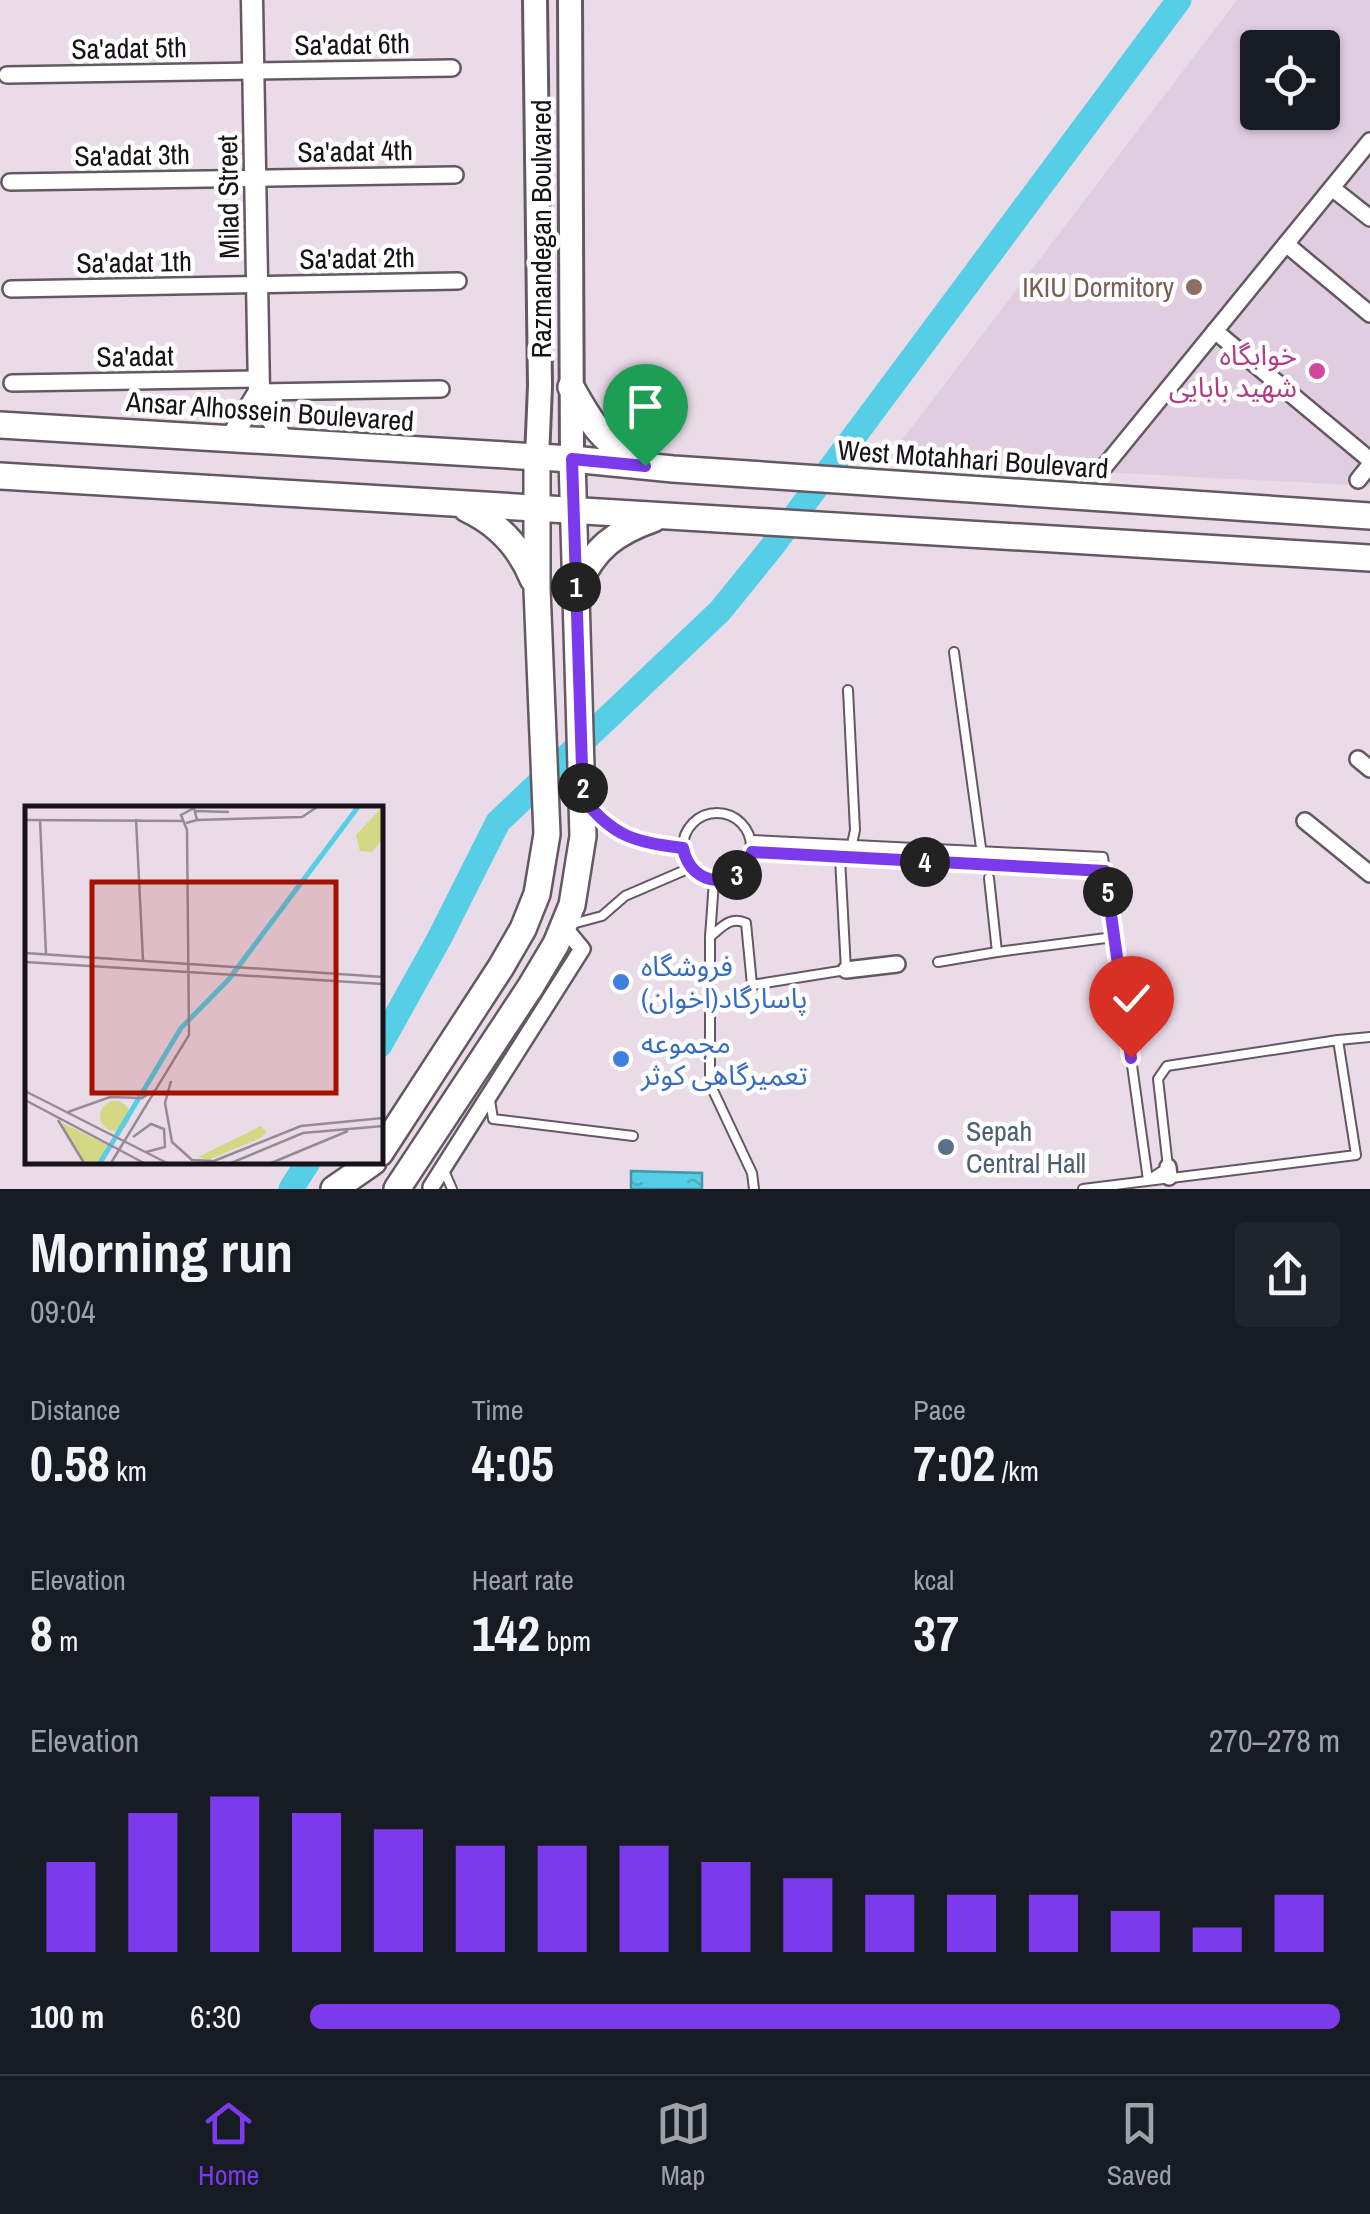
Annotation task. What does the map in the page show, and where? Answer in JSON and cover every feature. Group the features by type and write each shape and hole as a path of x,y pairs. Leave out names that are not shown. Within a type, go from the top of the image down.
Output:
{"main road":[{"name":"Razmandegan Boulvared","path":"535,0 540,386 537,458"},
{"name":"Razmandegan Boulvared","path":"570,0 572,459"},
{"path":"572,387 590,422 606,442 673,469"},
{"name":"Ansar Alhossein Boulevared","path":"0,424 572,459"},
{"path":"382,1150 523,928 544,864 547,798 536,589 537,458"},
{"path":"397,1189 531,986 563,926 580,869 583,798 572,459"},
{"name":"West Motahhari Boulevard","path":"572,459 1370,516"},
{"path":"0,476 1370,558"},
{"path":"442,504 488,518 523,554 536,589"},
{"path":"576,590 597,550 616,534 662,516"},
{"path":"423,1188 444,1120"},
{"path":"334,1189 371,1164"},
{"path":"356,1189 373,1164"}],"street":[{"name":"Milad Street","path":"252,0 258,386"},
{"name":"Sa'adat 6th","path":"253,71 452,68"},
{"name":"Sa'adat 5th","path":"6,76 253,71"},
{"path":"1105,466 1370,140"},
{"name":"Sa'adat 4th","path":"255,178 455,174"},
{"name":"Sa'adat 3th","path":"10,182 255,178"},
{"path":"1332,188 1370,218"},
{"path":"1286,244 1370,314"},
{"name":"Sa'adat 2th","path":"257,284 458,281"},
{"name":"Sa'adat 1th","path":"12,289 257,284"},
{"path":"1215,331 1370,462 1358,480"},
{"name":"Sa'adat","path":"12,383 441,389"},
{"path":"231,438 258,386"},
{"path":"258,386 284,442"},
{"path":"1305,821 1370,874"},
{"path":"423,1188 443,1168 582,949 563,926"},
{"path":"846,970 898,964"}],"lane":[{"path":"954,652 982,864"},
{"path":"710,937 729,921 746,923 752,985 846,970 840,858 852,844 855,830 848,690"},
{"path":"583,798 598,818 620,835 683,848"},
{"path":"716,812 739,820 752,840 752,852 741,872 731,879 714,881 698,876 690,868 683,848 688,828 716,812"},
{"path":"752,840 1103,857 1148,1180"},
{"path":"752,852 1105,871"},
{"path":"563,926 602,916 625,896 690,868"},
{"path":"989,878 997,952"},
{"path":"714,881 710,1084 752,1173 754,1189"},
{"path":"938,962 1114,937"},
{"path":"1168,1172 1158,1079 1168,1066 1370,1037"},
{"path":"1083,1189 1148,1180 1168,1172 1356,1155 1338,1040"},
{"path":"489,1095 493,1119 633,1136"},
{"path":"443,1168 452,1189"}],"shaded area":[{"name":"IKIU Dormitory","path":"1237,0 1370,0 1370,486 886,461"}],"water":[{"path":"631,1171 702,1173 702,1189 631,1189"}],"waterway":[{"path":"382,1041 498,822 720,611 1179,0"},
{"path":"291,1189 307,1164"}],"place":[{"name":"IKIU Dormitory","path":"1194,287"},
{"name":"خوابگاه شهید بابایی","path":"1317,371"},
{"name":"فروشگاه پاسارگاد(اخوان)","path":"621,982"},
{"name":"مجموعه تعمیرگاهی کوثر","path":"621,1059"},
{"name":"Sepah Central Hall","path":"946,1147"}],"route":[{"path":"645,466 572,459 583,798 598,818 620,835 683,848 685,859 698,876 719,882 741,872 752,852 1105,871 1131,1058"}]}
